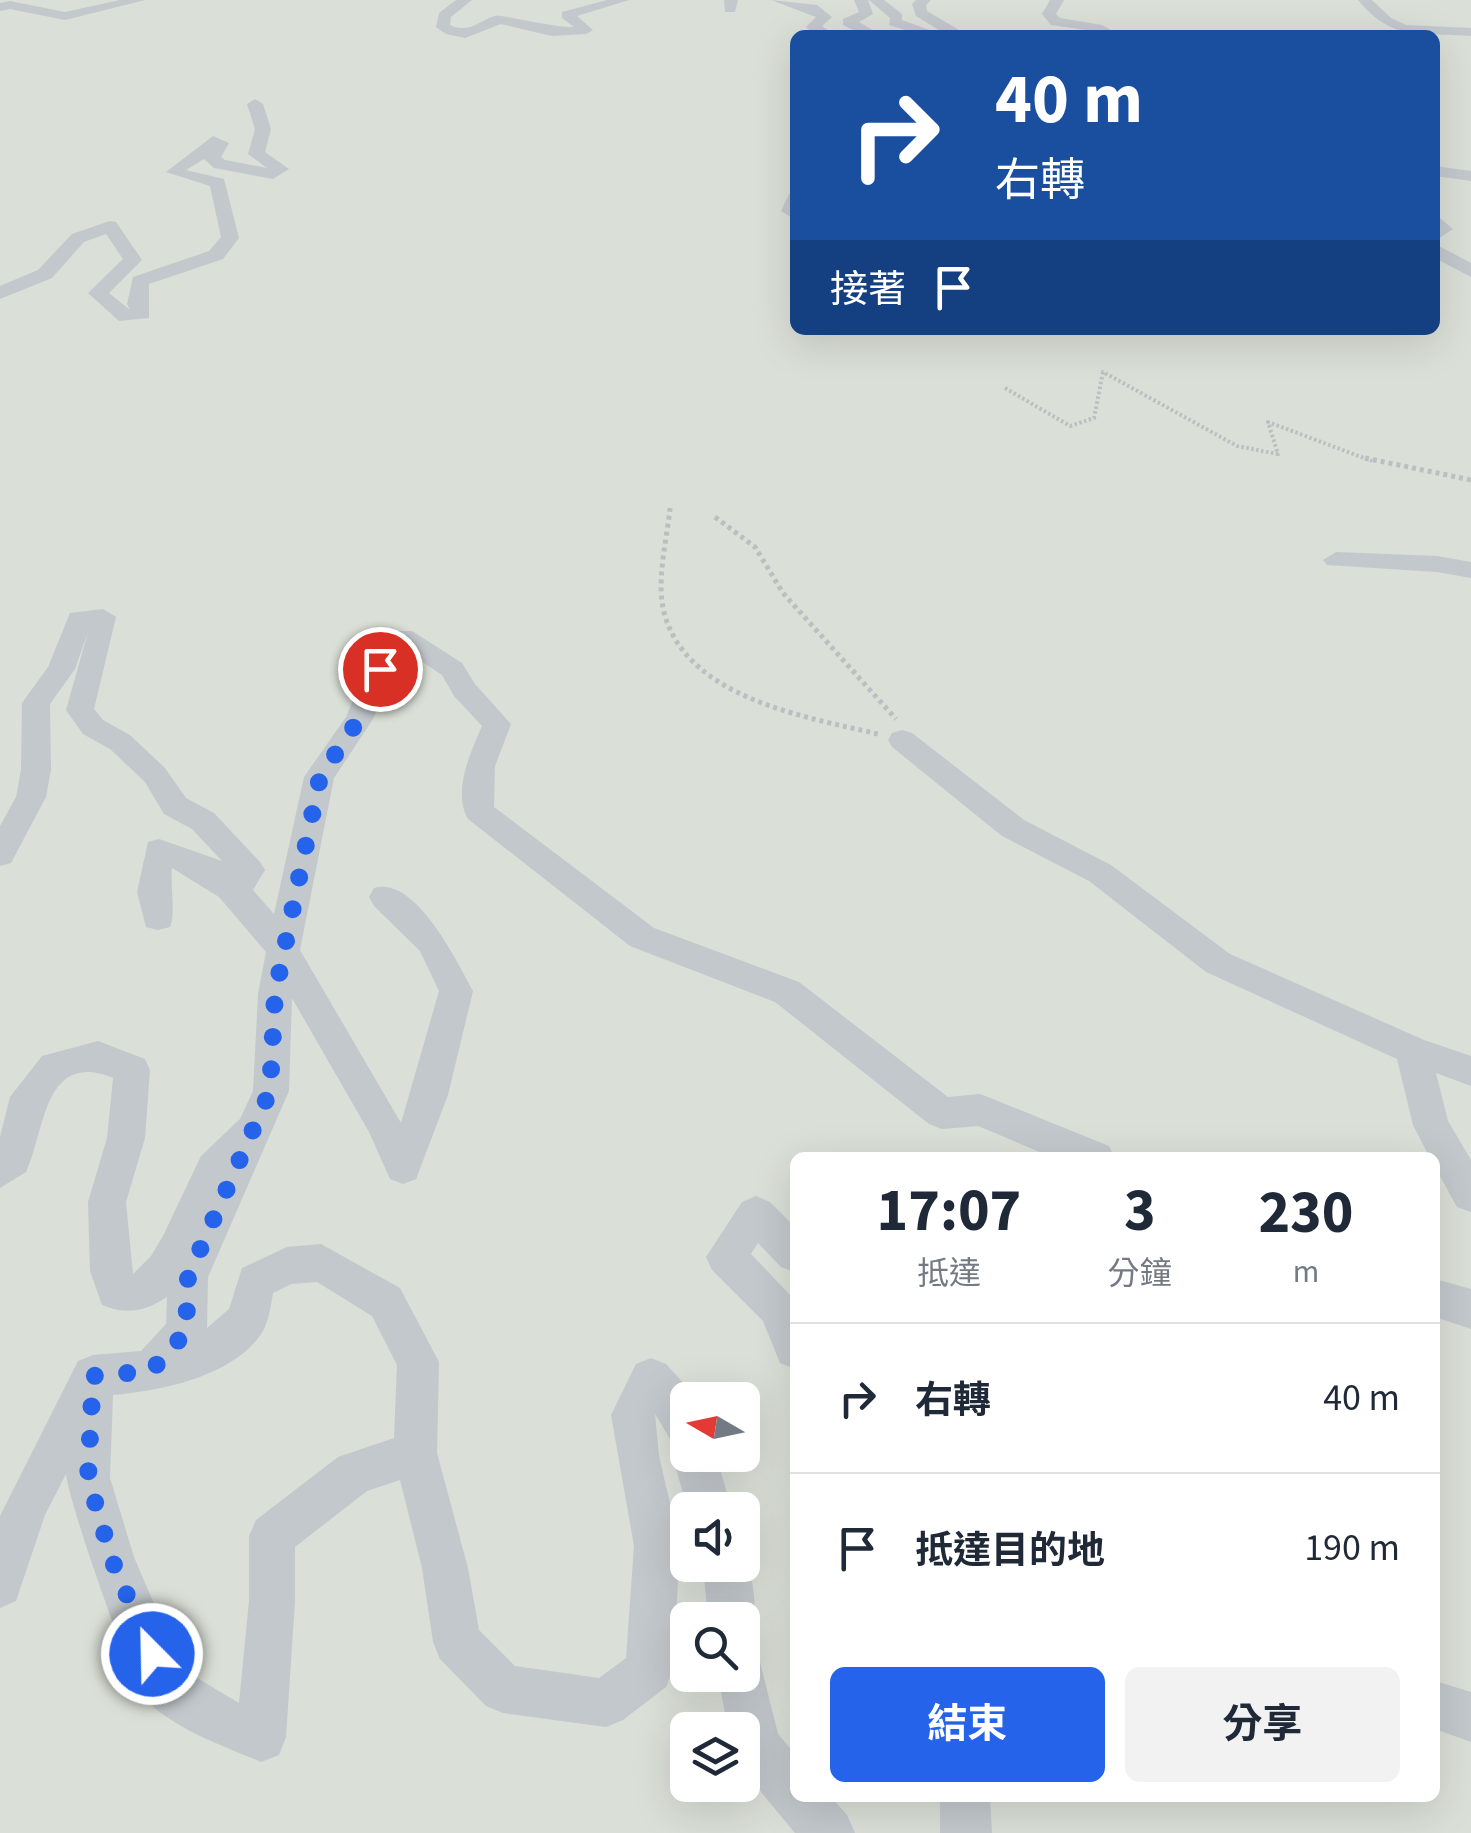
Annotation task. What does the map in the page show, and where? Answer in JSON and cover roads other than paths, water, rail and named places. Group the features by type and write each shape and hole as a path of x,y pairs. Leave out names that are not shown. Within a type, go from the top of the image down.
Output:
{"street":[{"path":"0,7 10,4 66,16 138,0"},
{"path":"464,0 444,16 443,27 455,34 477,33 499,19 534,32 567,34 586,30 567,15 622,0"},
{"path":"778,0 812,8 825,17 813,27 819,30"},
{"path":"861,0 866,14 848,22 864,30"},
{"path":"876,0 896,17 894,22 920,30"},
{"path":"924,0 919,4 921,13 950,30"},
{"path":"1056,0 1049,14 1057,29 1102,30"},
{"path":"1365,0 1390,24 1409,30 1442,28 1471,32"},
{"path":"534,10 518,15 534,32"},
{"path":"0,292 45,274 78,238 110,226 133,260 98,293 126,317 142,314 136,304 140,281 216,256 230,238 218,183 174,172 180,165 209,150 213,141 221,142 212,158 220,164 273,174 281,170 256,154 263,129 256,104"},
{"path":"1440,172 1471,176"},
{"path":"1440,253 1471,271"},
{"path":"1336,560 1437,564 1471,570"},
{"path":"0,855 30,797 36,770 36,702 61,670 79,619 103,617 80,710 93,727 120,742 155,774 175,806 203,820 248,870 242,880 159,850 153,892 158,918"},
{"path":"151,1371 186,1332 188,1277 270,1091 275,994 320,777 359,719 380,669 402,637 452,669 464,690 497,724 480,766 479,811 642,937 787,992 942,1113 980,1110 1082,1152"},
{"path":"902,740 1013,828 1100,873 1218,963 1412,1050 1471,1070"},
{"path":"199,865 248,900 283,950 342,1060 383,1122 403,1167 430,1095 456,991 432,943 385,897"},
{"path":"1412,1050 1431,1124 1471,1196"},
{"path":"0,1170 13,1160 28,1097 55,1066 98,1056 132,1070 126,1138 106,1202 110,1272 116,1291 126,1296 165,1274 212,1170 254,1130"},
{"path":"790,1249 756,1214 726,1257 778,1308 790,1337"},
{"path":"93,1376 151,1371 213,1350 247,1320 256,1281 287,1266 321,1263 386,1302 418,1362 415,1454 445,1568 457,1642 504,1688 606,1703 649,1670 657,1546 636,1456 632,1415 651,1379 670,1399"},
{"path":"1440,1299 1471,1308"},
{"path":"93,1376 88,1478 112,1560 165,1686 216,1719 262,1737 272,1602 272,1536 354,1473 415,1454"},
{"path":"0,1585 25,1508 93,1376"},
{"path":"745,1692 756,1746 790,1787"},
{"path":"1440,1707 1471,1717"},
{"path":"803,1802 829,1833"},
{"path":"966,1802 966,1833"}]}
